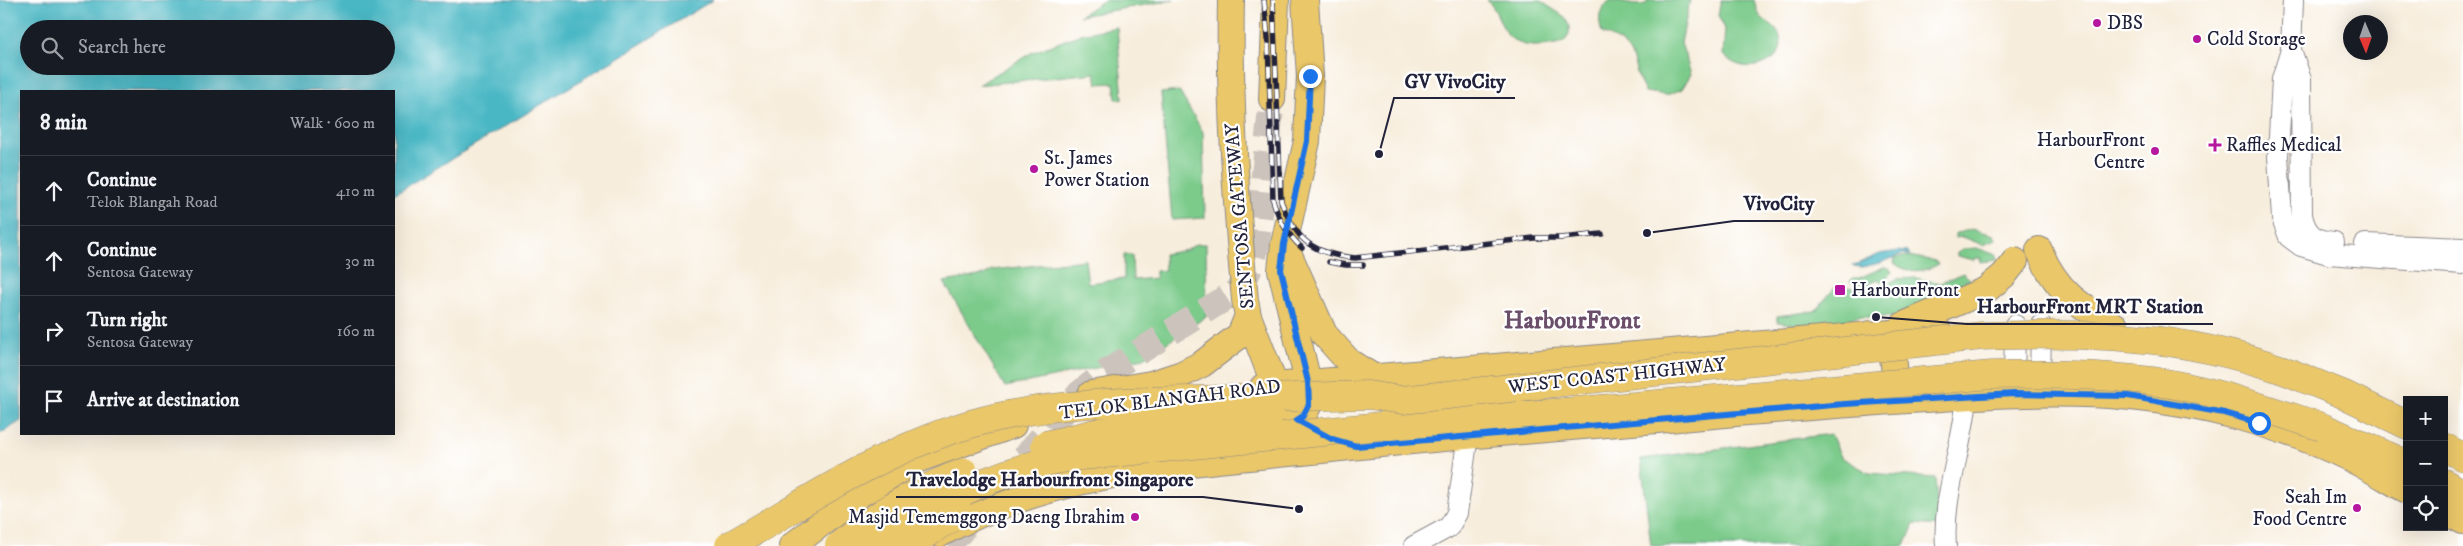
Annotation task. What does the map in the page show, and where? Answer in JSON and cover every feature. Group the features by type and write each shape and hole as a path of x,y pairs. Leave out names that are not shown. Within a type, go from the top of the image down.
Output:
{"highway":[{"name":"WEST COAST HIGHWAY","path":"839,546 871,520 934,485 1038,446 1099,432 1982,336 2060,333 2117,335 2194,345 2283,370 2345,395 2403,423"},
{"name":"WEST COAST HIGHWAY","path":"872,546 929,510 983,482 1048,460 1071,456 1381,426 1992,375 2062,373 2154,381 2226,397 2322,427 2403,462"},
{"path":"730,546 875,462 936,436 997,417 1057,407 1144,401 1368,395 1402,400"},
{"path":"2448,449 2463,457"},
{"path":"911,546 939,525 989,498 1055,477 1104,454"},
{"path":"2448,485 2463,494"}],"main road":[{"name":"SENTOSA GATEWAY","path":"1231,0 1230,82 1233,168 1244,300 1248,316 1284,410 1297,420 1332,439 1356,446"},
{"path":"1272,99 1276,0"},
{"name":"SENTOSA GATEWAY","path":"1235,458 1303,416 1309,404 1308,382 1281,270 1284,244 1307,141 1310,76 1305,0"},
{"path":"1284,244 1324,334 1349,362 1375,378"},
{"path":"2039,250 2048,273 2058,285 2080,305 2116,326"},
{"path":"1873,402 1890,390 1893,369 1889,350 1883,342 1880,333 1986,290 2004,275 2015,261"},
{"path":"1000,429 1013,416 1032,406 1151,384 1182,374 1202,364 1240,335 1248,316"},
{"name":"TELOK BLANGAH ROAD","path":"792,546 839,509 889,475 916,460 1000,429 1064,412 1308,382 1375,378 1880,333 2015,325 2116,326 2159,330 2234,345 2330,376 2403,410"},
{"path":"920,546 980,514 1100,476 1235,458 1468,435 1967,396 2027,394 2128,396 2224,413 2300,436 2348,457 2403,488"},
{"path":"2448,436 2463,445"},
{"path":"2448,513 2463,521"}],"street":[{"path":"2292,0 2291,50 2282,79 2278,156 2282,218 2289,237 2301,246 2328,254 2463,264"},
{"path":"2291,50 2302,79 2302,215 2310,236 2323,241 2463,248"},
{"path":"2015,325 2027,394"},
{"path":"2027,394 2041,325"},
{"path":"1946,546 1945,527 1949,493 1960,448 1967,396"},
{"path":"1414,546 1449,527 1457,513 1468,435"}],"green space":[{"path":"1105,0 1174,0 1079,16"},
{"path":"1487,0 1539,0 1565,17 1569,26 1569,35 1564,42 1540,46 1524,45 1510,37 1505,31"},
{"path":"1648,0 1690,0 1681,43 1691,74 1682,89 1667,95 1645,92 1628,50 1623,44 1602,33 1601,28 1601,12 1609,1 1641,5 1646,4"},
{"path":"1721,0 1754,0 1760,16 1774,27 1779,34 1781,47 1772,60 1761,65 1742,66 1730,61 1723,55 1725,29 1718,15"},
{"path":"1117,27 1123,99 1116,99 1114,83 1097,84 1095,73 978,85 1031,53 1081,34"},
{"path":"1179,91 1203,132 1205,218 1172,220 1161,93"},
{"path":"1972,229 1994,235 1996,240 1983,245 1963,237 1955,238 1955,234"},
{"path":"1196,244 1206,244 1207,316 1144,358 1005,387 944,282 984,275 992,270 1085,260 1088,283 1124,279 1124,255 1132,255 1133,280 1156,278 1156,271 1165,270 1164,254 1187,250"},
{"path":"1977,248 1996,255 1997,260 1980,262 1981,258 1975,258 1974,260 1957,256 1957,252 1963,249"},
{"path":"1908,256 1936,261 1939,264 1928,269 1916,271 1899,267 1894,263 1895,258"},
{"path":"1884,267 1889,268 1892,272 1881,283 1879,279 1870,282 1871,285 1850,282 1853,278 1859,278"},
{"path":"1963,273 1971,280 1972,292 1913,311 1888,317 1857,317 1821,328 1777,322 1777,316 1815,311 1837,285 1868,290 1879,288 1897,279 1915,278 1940,283"},
{"path":"1831,434 1841,457 1869,473 1935,478 1939,526 1914,524 1905,546 1651,546 1641,459"}],"water":[{"path":"0,0 713,0 395,193 395,90 20,90 20,422 0,434"},
{"path":"1898,251 1908,252 1910,255 1903,254 1880,263 1862,267 1852,266 1880,254"}],"tunnel":[{"path":"948,546 1080,393 1108,371 1237,291 1250,268 1257,243 1272,99"}],"railway":[{"path":"1264,0 1268,38 1273,200 1284,226 1302,248"},
{"path":"1273,0 1281,201 1293,226 1308,243 1328,253 1355,258 1534,238 1561,238 1602,234"},
{"path":"1329,262 1363,265"}],"place":[{"name":"DBS","path":"2097,23"},
{"name":"Cold Storage","path":"2197,39"},
{"name":"Raffles Medical","path":"2215,145"},
{"name":"HarbourFront Centre","path":"2155,151"},
{"name":"GV VivoCity","path":"1379,154"},
{"name":"St. James Power Station","path":"1034,169"},
{"name":"VivoCity","path":"1647,233"},
{"name":"HarbourFront","path":"1840,290"},
{"name":"HarbourFront MRT Station","path":"1876,317"},
{"name":"Seah Im Food Centre","path":"2357,508"},
{"name":"Travelodge Harbourfront Singapore","path":"1299,509"},
{"name":"Masjid Tememggong Daeng Ibrahim","path":"1135,517"}],"district":[{"name":"HarbourFront","path":"1572,321"}],"route":[{"path":"1310,76 1307,141 1284,244 1281,270 1285,295 1308,382 1309,404 1303,416 1297,420 1312,430 1332,439 1356,446 1845,404 2014,394 2128,396 2224,413 2259,423"}]}
